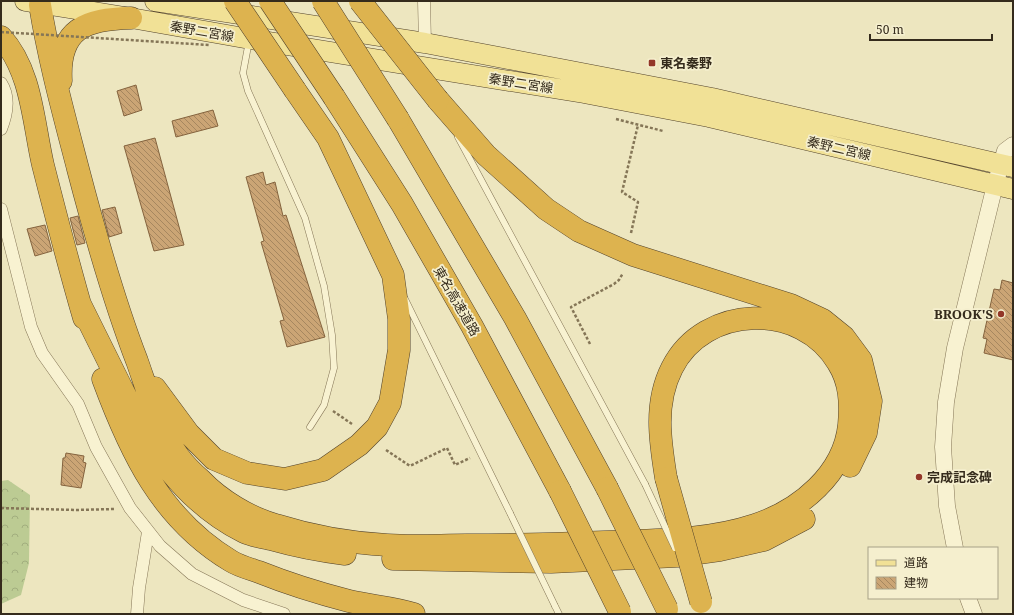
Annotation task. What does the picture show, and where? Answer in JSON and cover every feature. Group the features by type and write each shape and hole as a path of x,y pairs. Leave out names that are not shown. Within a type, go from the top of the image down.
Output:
{"highway":[{"path":"138,366 189,434 214,459 247,473 285,479 323,470 363,441 377,427 390,403 399,350 399,320 393,275 328,138 235,1"},
{"name":"東名高速道路","path":"270,1 334,97 402,204 472,326 560,491 620,613"},
{"path":"323,1 398,119 515,318 607,488 668,611"},
{"path":"80,304 145,435 156,453 178,481 207,509 245,533 312,550 384,559 457,562 551,562 677,556 720,550 764,540 804,519 831,495 851,465 866,433 871,401 861,360 844,337 823,320 791,305 633,255 579,231 546,209 486,155 438,100 360,1"},
{"path":"35,2 92,226 118,312 159,421 177,455 204,484 237,507 273,525 320,536 386,545 547,544 694,538 717,535 756,525 795,506 813,492 830,474 840,456 848,436 850,397 846,376 836,359 824,345 806,332 783,322 765,317 746,318 728,322 710,330 695,340 680,354 670,370 661,401 660,441 666,478 704,608"},
{"path":"35,2 35,41 39,130 43,164"},
{"path":"63,111 60,62 66,44 78,29 92,21 105,18 132,18"},
{"path":"1,37 11,48 22,72 43,164 80,304 107,390 135,457 156,492 183,522 199,537 232,562 292,585 350,601 414,614"}],"main road":[{"name":"秦野二宮線","path":"155,1 425,43 712,98 1007,166"},
{"name":"秦野二宮線","path":"35,2 250,39 584,92 709,117 1004,187"}],"street":[{"path":"424,1 425,43"},
{"path":"1,83 5,89 7,113 1,129"},
{"path":"955,547 947,506 944,447 946,402 955,348 1004,187 1007,166 1005,151 1013,145"},
{"path":"1,209 31,327 42,353 78,404 96,447 130,508 160,546 192,574 243,600 284,614"},
{"path":"137,614 139,588 148,532"},
{"path":"968,599 974,614"}],"lane":[{"path":"250,39 243,73 248,91 305,218 324,286 332,335 334,368 324,405 310,427"},
{"path":"438,100 645,484 704,608"},
{"path":"393,275 559,614"}],"path":[{"path":"1,32 209,45"},
{"path":"631,233 638,202 622,192 638,125"},
{"path":"590,344 571,307 614,284 619,280 623,273"},
{"path":"324,405 352,424"},
{"path":"386,450 410,466 447,448 455,465 470,458"},
{"path":"1,508 76,510 130,508"}],"green space":[{"path":"8,480 30,495 29,563 21,595 1,604 1,481"}],"building":[{"path":"136,85 142,110 124,116 117,91"},
{"path":"213,110 218,126 176,137 172,121"},
{"path":"155,138 184,245 154,251 124,146"},
{"path":"263,172 266,185 275,182 283,216 286,215 325,337 287,347 280,321 284,320 261,242 264,241 246,177"},
{"path":"115,207 122,233 109,237 102,210"},
{"path":"78,216 85,243 77,245 70,218"},
{"path":"45,225 52,251 35,256 27,229"},
{"name":"BROOK'S","path":"1002,280 1013,283 1013,360 984,353 987,339 983,338 994,289 1000,290"},
{"path":"66,453 84,456 83,462 86,463 81,488 61,485 63,458 65,458"}],"place":[{"name":"東名秦野","path":"652,63"},
{"name":"BROOK'S","path":"1001,314"},
{"name":"完成記念碑","path":"919,477"}]}
